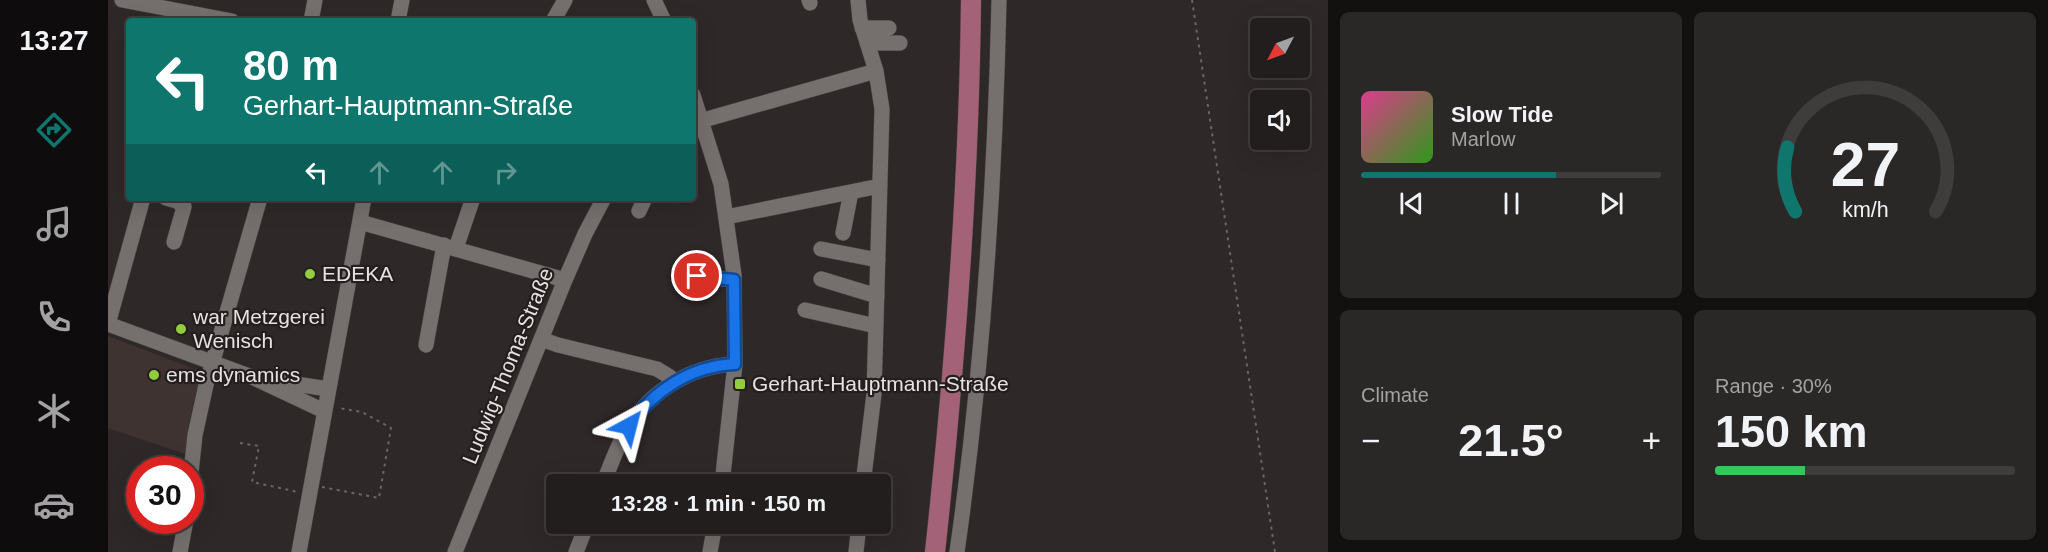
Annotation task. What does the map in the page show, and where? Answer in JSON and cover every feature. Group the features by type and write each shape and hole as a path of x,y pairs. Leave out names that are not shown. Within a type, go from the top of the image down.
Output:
{"main road":[{"path":"934,552 957,320 967,142 971,0"}],"street":[{"path":"122,0 196,18"},
{"path":"312,18 315,0"},
{"path":"399,18 402,0"},
{"path":"555,18 565,0"},
{"path":"654,0 663,18"},
{"path":"858,0 862,28 876,71 882,109 874,394 864,474"},
{"path":"957,552 979,365 990,218 999,0"},
{"path":"862,28 889,28"},
{"path":"867,43 900,43"},
{"path":"723,474 735,364 734,280 721,184 697,122 876,71"},
{"path":"726,217 880,186"},
{"path":"843,233 851,192"},
{"path":"142,201 108,324 252,377 324,409"},
{"path":"174,242 184,207 177,201"},
{"path":"193,456 195,435 212,363 259,201"},
{"path":"298,552 364,201"},
{"path":"426,345 450,247 472,201"},
{"name":"Ludwig-Thoma-Straße","path":"455,552 565,280 602,201"},
{"path":"360,222 565,280"},
{"path":"821,249 878,260"},
{"path":"697,276 734,280"},
{"path":"821,279 877,296"},
{"path":"805,310 876,326"},
{"path":"541,339 657,369 674,382"},
{"path":"607,474 622,438 633,419 649,400 674,382 722,364 735,364"},
{"path":"252,377 328,389"},
{"path":"180,552 183,534"},
{"path":"576,552 583,534"},
{"path":"710,552 713,534"},
{"path":"856,552 858,534"}],"path":[{"path":"1192,0 1275,552"},
{"path":"311,484 379,498 391,428 363,412 324,409"},
{"path":"240,443 259,447 252,482 294,491 308,500"}],"shaded area":[{"path":"108,336 197,370 200,376 189,423 185,454 108,428"}],"place":[{"name":"EDEKA","path":"310,274"},
{"name":"war Metzgerei Wenisch","path":"181,329"},
{"name":"ems dynamics","path":"154,375"},
{"name":"Gerhart-Hauptmann-Straße","path":"740,384"}],"route":[{"path":"629,426 649,400 674,382 698,371 722,364 735,364 734,280 697,276"}]}
